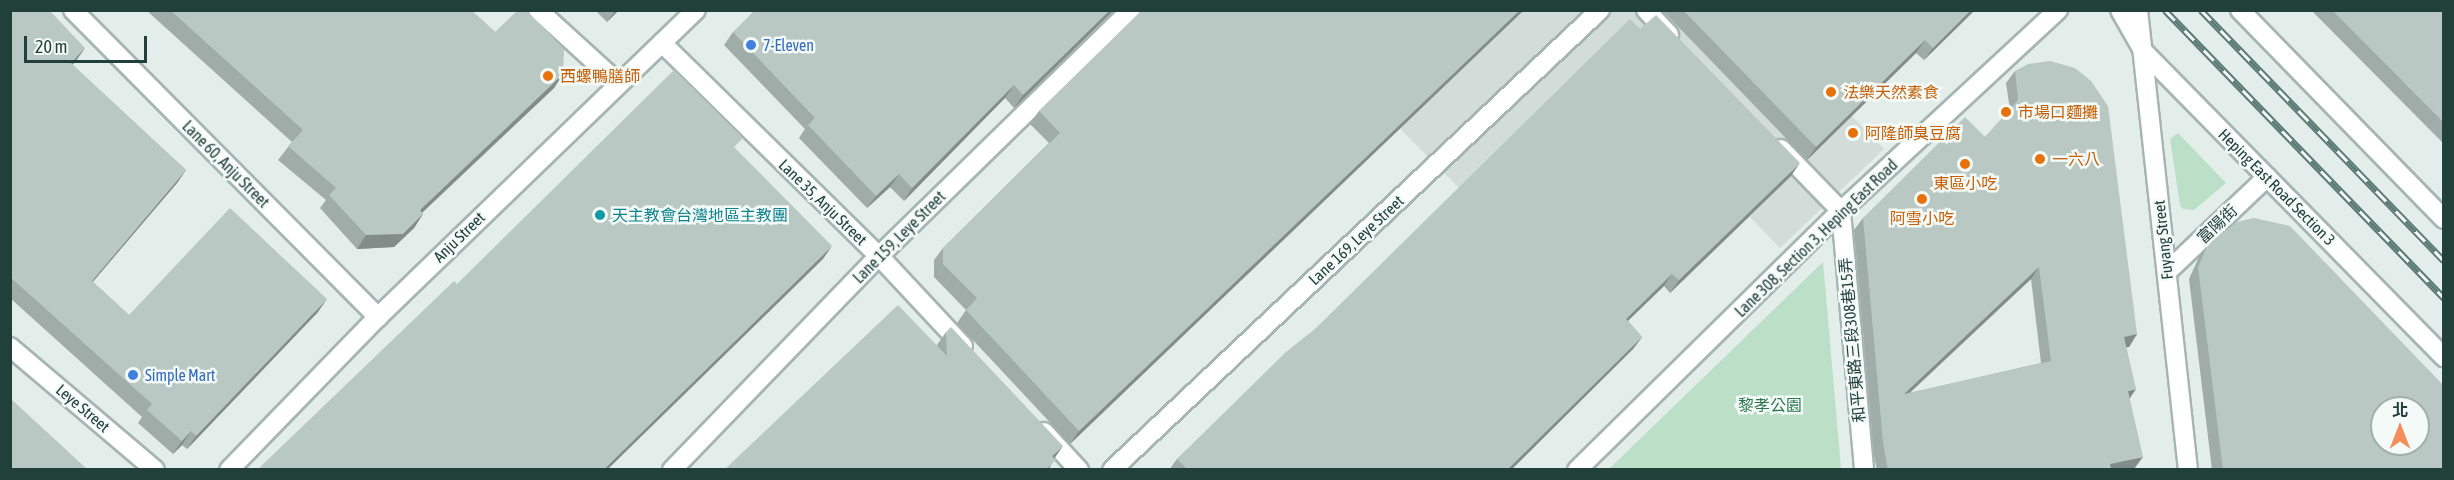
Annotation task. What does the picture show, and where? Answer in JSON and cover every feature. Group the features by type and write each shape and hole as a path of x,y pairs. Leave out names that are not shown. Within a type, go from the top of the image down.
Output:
{"street":[{"name":"Lane 60, Anju Street","path":"73,10 378,317"},
{"path":"538,10 617,82"},
{"name":"Anju Street","path":"229,470 378,317 617,82 662,44 696,10"},
{"name":"Lane 159, Leye Street","path":"672,470 879,256 1131,10"},
{"name":"Lane 169, Leye Street","path":"1112,470 1600,10"},
{"path":"1646,10 1686,52"},
{"name":"Lane 308, Section 3, Heping East Road","path":"1577,470 1841,211 2058,10"},
{"name":"Heping East Road Section 3","path":"2120,10 2144,52 2444,357"},
{"name":"Fuyang Street","path":"2138,10 2188,470"},
{"path":"2240,10 2444,219"},
{"name":"Lane 35, Anju Street","path":"662,44 879,256 975,359"},
{"path":"1768,136 1841,211"},
{"name":"富陽街","path":"2167,272 2267,177"},
{"name":"和平東路三段308巷15弄","path":"1841,211 1864,470"},
{"name":"Leye Street","path":"10,347 155,470"},
{"path":"1031,418 1079,470"}],"shaded area":[{"path":"1283,11 1750,11 1884,149 1780,248 1628,91 1493,222"}],"green space":[{"path":"2178,133 2226,183 2194,210 2183,209 2180,205 2170,139"},
{"name":"黎孝公園","path":"1823,262 1841,469 1609,469"}],"building":[{"path":"10,10 49,10 85,48 71,63 186,170 92,281 129,315 230,208 327,299 196,436 191,431 182,441 147,410 152,404 10,277"},
{"path":"170,10 471,10 495,32 518,10 526,10 564,49 563,74 420,210 423,214 403,234 366,235 329,195 336,188 288,146 303,130"},
{"path":"755,10 1110,10 1023,95 1014,85 912,188 899,174 876,196 808,125 815,118 733,32"},
{"path":"1142,10 1520,10 1079,431 966,310 977,298 943,264 943,248 1060,133 1039,111"},
{"path":"1683,10 1971,10 1933,48 1925,40 1816,147"},
{"path":"2332,10 2444,10 2444,123"},
{"path":"1656,15 1800,163 1679,280 1672,274 1626,319 1642,337 1507,470 1185,470 1186,468 1177,459 1286,352 1315,329 1630,19 1640,29"},
{"path":"2050,61 2075,68 2091,81 2108,106 2137,334 2124,337 2136,389 2128,391 2143,457 2110,464 2110,470 1888,470 1883,443 1863,218 1965,117 1985,137 2018,100 2015,71 2028,64","holes":["2039,267 2051,361 1904,394"]},
{"path":"674,70 743,138 734,147 832,246 603,470 257,470 454,281 457,284"},
{"path":"2254,218 2290,226 2444,386 2444,470 2223,470 2198,267 2208,244 2237,222"},
{"path":"898,305 947,356 946,332 951,327 1063,446 1052,456 1056,460 1045,470 724,470"},
{"path":"10,398 88,470 10,470"}],"railway":[{"path":"2165,10 2444,298"},
{"path":"2201,10 2444,261"}],"place":[{"name":"7-Eleven","path":"751,45"},
{"name":"西螺鴨膳師","path":"548,76"},
{"name":"法樂天然素食","path":"1831,92"},
{"name":"市場口麵攤","path":"2006,112"},
{"name":"阿隆師臭豆腐","path":"1853,133"},
{"name":"一六八","path":"2040,159"},
{"name":"東區小吃","path":"1965,164"},
{"name":"阿雪小吃","path":"1922,199"},
{"name":"天主教會台灣地區主教團","path":"600,215"},
{"name":"Simple Mart","path":"133,375"}]}
